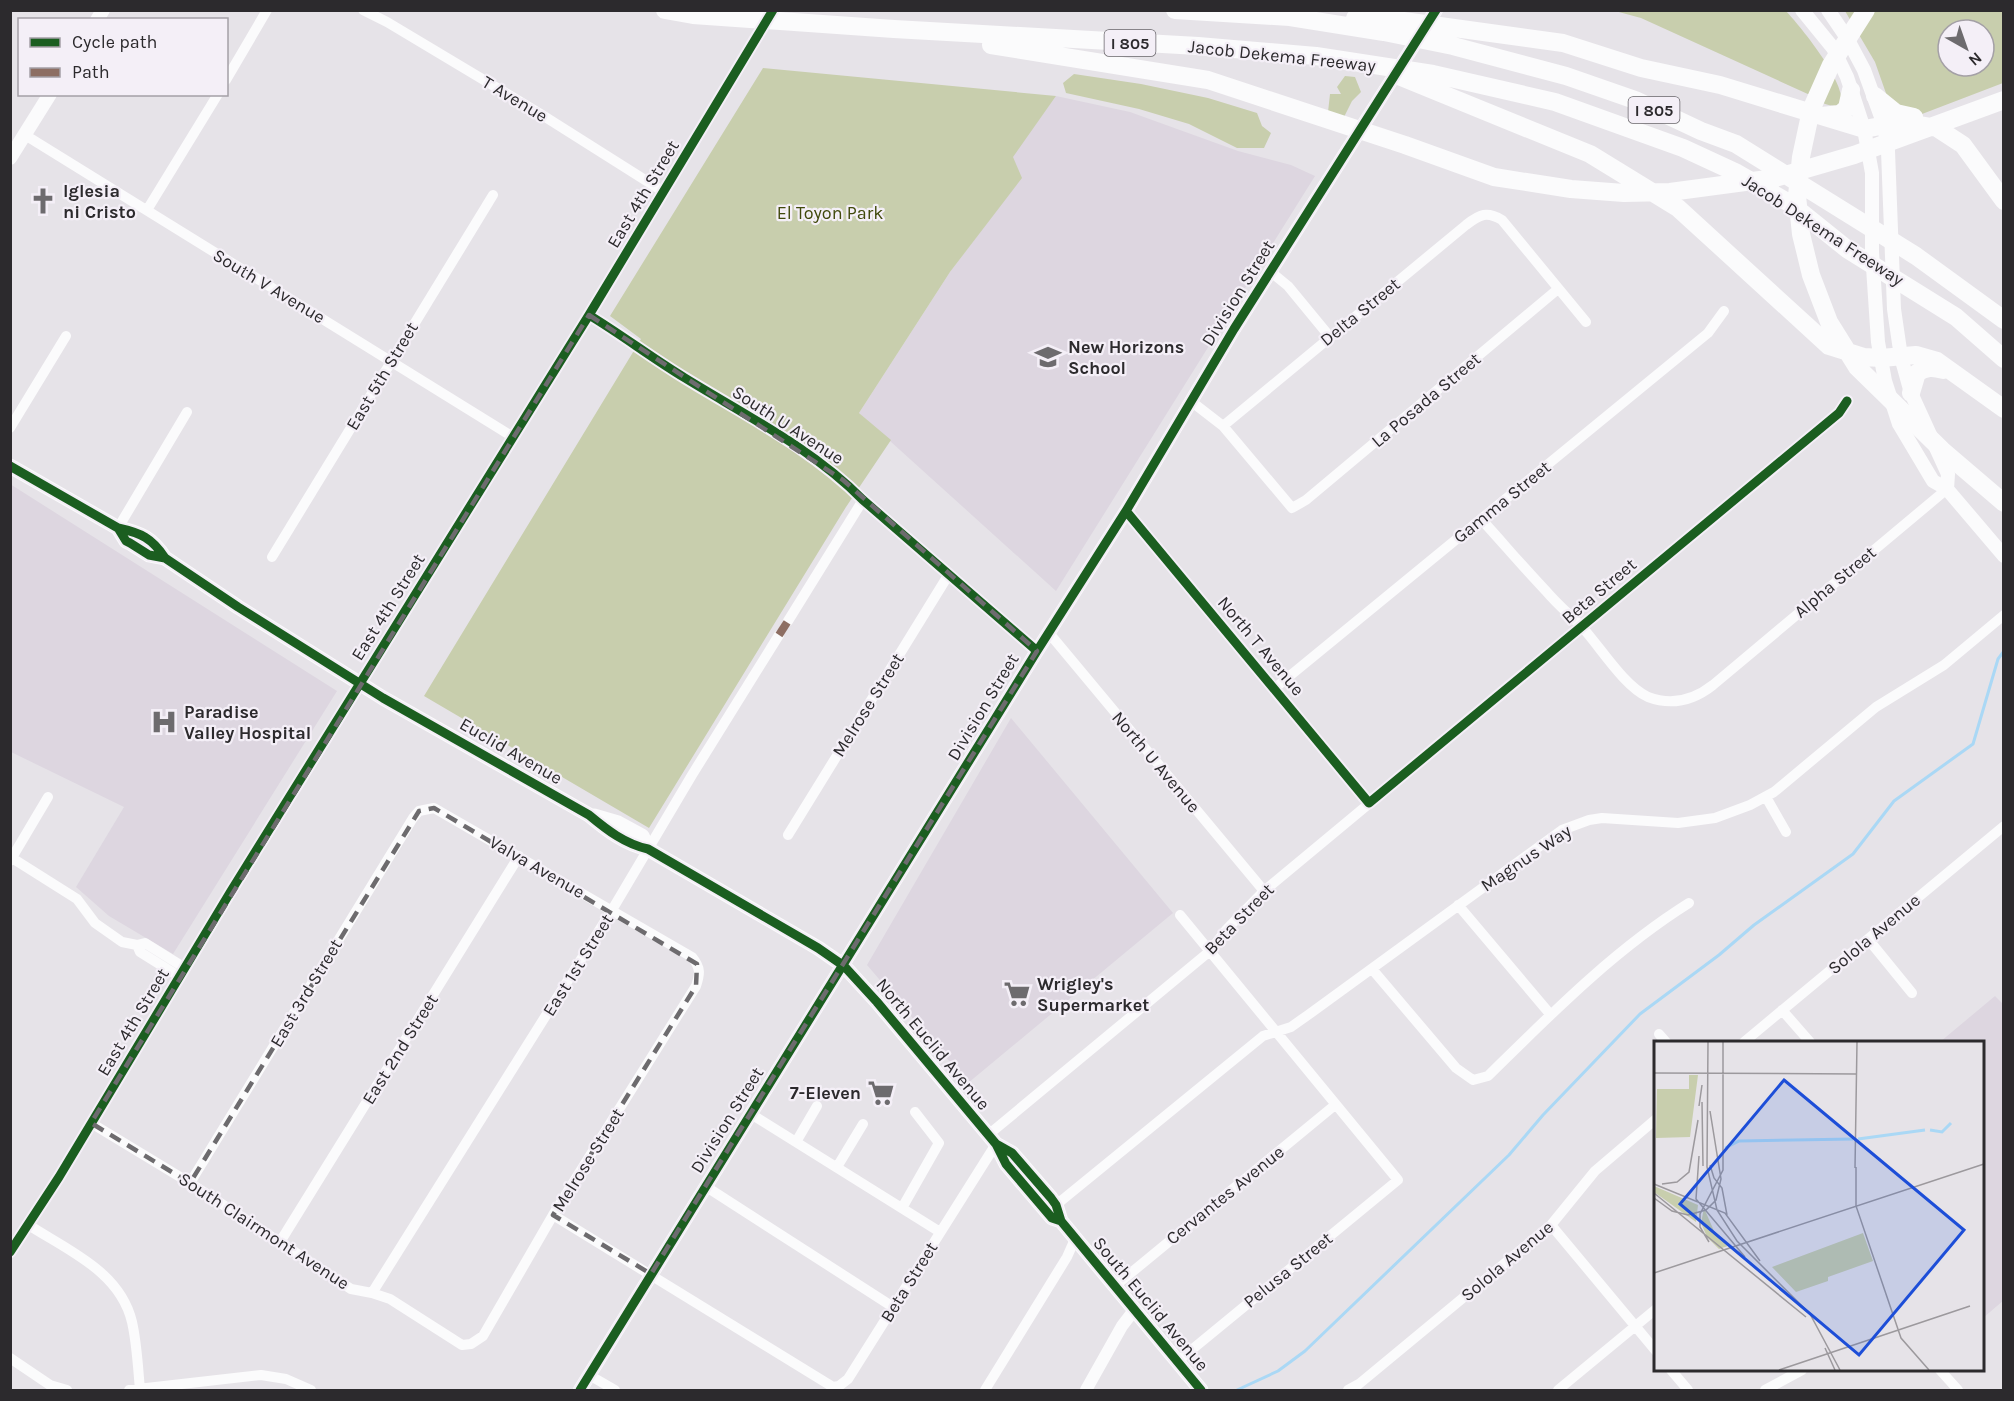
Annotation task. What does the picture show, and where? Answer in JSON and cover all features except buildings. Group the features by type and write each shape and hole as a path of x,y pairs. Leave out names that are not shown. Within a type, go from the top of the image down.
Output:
{"highway":[{"name":"Jacob Dekema Freeway","path":"665,10 693,15 1198,46 1316,56 1429,80 1555,102 1683,148 1737,173 1791,204 1847,249 1956,317 2004,359"},
{"name":"Jacob Dekema Freeway","path":"1175,10 1387,26 1566,76 1635,100 1691,127 1736,144 1841,207 1916,256 2004,320"},
{"path":"1866,10 1831,65 1811,110 1801,157 1797,196 1801,234 1811,275 1829,322 1857,367 1942,450 2004,503"},
{"path":"1387,26 1471,30 1563,43 1641,68 1720,85 1864,129 1903,122 1937,128"},
{"path":"894,29 1208,80 1494,177 1571,189 1624,193 1670,192 1775,178 1854,155 2004,100"},
{"path":"1429,80 1590,154 1678,208 1829,346 1864,357 1916,355 1937,361 2004,409"},
{"path":"1818,116 1840,114 1847,108 1851,90"},
{"path":"1875,96 1896,113 1913,117 1937,128 1963,146 2004,201"},
{"path":"1911,393 1917,373 1924,368 1935,368 1959,376"}],"main road":[{"name":"Division Street","path":"580,1390 1126,511 1234,329 1436,10"},
{"path":"1802,10 1833,48 1847,77 1864,129 1872,173 1872,252 1876,321 1885,381 1899,424 1933,481 1947,489 2004,556"},
{"path":"1828,10 1847,38 1864,70 1884,125 1888,151 1894,309 1900,357 1911,393 1948,474 1947,489"},
{"path":"10,158 49,96"},
{"name":"Euclid Avenue","path":"10,466 118,528 126,541 149,555 165,558 382,698 589,815 618,823 636,832 642,836 648,849 818,948 843,966"},
{"name":"North Euclid Avenue","path":"843,966 902,1030 992,1140 1005,1164 1052,1218 1061,1221"},
{"name":"North Euclid Avenue","path":"992,1140 1012,1153 1056,1205 1061,1221 1075,1239"},
{"name":"South Euclid Avenue","path":"1075,1239 1201,1390"}],"street":[{"path":"228,77 267,10"},
{"name":"T Avenue","path":"363,10 539,113 664,192"},
{"name":"East 4th Street","path":"10,1252 55,1183 360,682 589,315 774,10"},
{"path":"147,210 217,96"},
{"name":"South V Avenue","path":"25,135 513,437"},
{"name":"East 5th Street","path":"272,557 493,195"},
{"name":"Delta Street","path":"1223,426 1473,219 1493,214 1502,220 1558,289"},
{"path":"1271,272 1288,286 1330,336"},
{"path":"1558,289 1586,322"},
{"name":"La Posada Street","path":"1223,426 1292,508 1306,500 1558,289"},
{"name":"Gamma Street","path":"1275,688 1708,333 1724,311"},
{"name":"South U Avenue","path":"589,315 642,352 776,434 843,480 1037,651"},
{"path":"10,428 66,336"},
{"name":"Beta Street","path":"651,1274 833,1387 839,1386 848,1379 940,1232 992,1140 1210,951 1226,930 1264,891 1831,420 1847,401"},
{"path":"1192,402 1223,426"},
{"path":"118,528 187,412"},
{"name":"Alpha Street","path":"1481,519 1547,593 1581,627 1628,682 1641,693 1656,699 1677,701 1693,698 1703,693 1947,489"},
{"path":"788,621 863,500"},
{"name":"North T Avenue","path":"1126,511 1369,803"},
{"name":"Melrose Street","path":"788,834 949,574"},
{"name":"Magnus Way","path":"1277,1031 1291,1026 1562,830 1589,820 1618,819 1678,823 1715,818 1766,797 1876,707 1944,664 2004,615"},
{"name":"North U Avenue","path":"1049,633 1264,891"},
{"name":"East 1st Street","path":"372,1293 612,910 692,774 779,635"},
{"path":"1766,797 1786,832"},
{"path":"48,798 11,860 77,899 95,922 122,942 137,945 145,943 182,973"},
{"name":"Valva Avenue","path":"427,808 434,808 692,957 700,972"},
{"name":"East 3rd Street","path":"190,1183 413,818 427,808"},
{"name":"Solola Avenue","path":"1745,1041 2004,826"},
{"name":"East 2nd Street","path":"280,1242 519,856"},
{"path":"1371,969 1456,1068 1473,1080 1478,1079 1488,1076 1550,1014 1610,962 1689,903"},
{"path":"1458,905 1550,1014"},
{"path":"1180,915 1277,1031 1335,1105"},
{"path":"1868,939 1912,993"},
{"name":"Melrose Street","path":"471,1344 483,1336 554,1215 696,987 700,972"},
{"path":"1782,1010 1809,1041"},
{"path":"1056,1205 1263,1036 1277,1031"},
{"name":"Pelusa Street","path":"1178,1361 1398,1180 1335,1105"},
{"name":"Cervantes Avenue","path":"1115,1286 1335,1105"},
{"path":"796,1142 817,1106"},
{"path":"902,1208 939,1143 915,1112"},
{"path":"751,1114 940,1232"},
{"name":"Solola Avenue","path":"1348,1390 1359,1384 1551,1226 1594,1171 1654,1121"},
{"name":"South Clairmont Avenue","path":"91,1123 190,1183 351,1289 390,1299 462,1345 471,1344"},
{"path":"837,1167 862,1124"},
{"path":"705,1186 893,1307"},
{"path":"554,1215 651,1274"},
{"path":"27,1224 98,1269 119,1291 126,1302 132,1323 137,1390 261,1375 286,1379 311,1390"},
{"path":"1551,1226 1654,1349"},
{"path":"985,1390 1067,1257 1075,1239"},
{"path":"1086,1390 1122,1326 1135,1309"},
{"path":"1558,1390 1654,1312"},
{"path":"10,1358 50,1385 67,1390"},
{"path":"1672,1371 1688,1390"},
{"path":"1765,1390 1800,1371"},
{"path":"1941,1371 1958,1390"},
{"path":"589,1375 615,1390"}],"highlighted area":[{"path":"589,315 843,480 1037,651 651,1274 553,1215 696,986 697,964 434,808 419,811 190,1183 91,1123"}],"shaded area":[{"name":"New Horizons School","path":"1056,96 1130,112 1238,151 1291,165 1315,176 1056,591 859,413 950,272 1021,178 1012,157"},
{"name":"Paradise Valley Hospital","path":"10,484 337,691 173,954 109,916 76,887 124,807 11,752"},
{"path":"1011,718 1173,913 968,1083 867,965"},
{"path":"1995,996 2004,1005 2004,1300 1984,1317 1984,1041 1941,1041"}],"green space":[{"path":"1615,11 1786,11 1830,69 1841,95 1841,104 1832,106 1824,104 1810,95 1641,18"},
{"path":"1845,11 2003,11 2003,83 1922,114 1903,109 1888,99 1875,62"},
{"name":"El Toyon Park","path":"763,68 1056,96 1013,157 1022,178 950,272 859,413 891,440 846,507 649,828 424,696 641,339 610,316"},
{"path":"1074,74 1141,84 1208,98 1257,113 1262,126 1271,133 1264,148 1237,148 1189,124 1139,109 1066,93 1063,83"},
{"path":"1345,76 1355,77 1361,92 1352,101 1344,117 1328,112 1330,94 1341,94 1337,87"}],"waterway":[{"path":"1237,1390 1278,1371 1305,1351 1509,1155 1543,1115 1640,1014 1719,955 1754,925 1853,854 1894,801 1973,744 1998,659 2004,651"}],"marked path":[{"path":"779,635 788,621"}],"cycle path":[{"path":"10,1252 59,1177 231,891 589,315 773,10"},
{"path":"580,1390 1126,511 1234,329 1436,10"},
{"path":"589,315 778,434 823,465 1037,651"},
{"path":"1126,511 1369,803 1839,413 1847,401"},
{"path":"10,466 118,528 145,537 165,558"},
{"path":"118,528 126,541 149,555 165,558 383,698 589,815 624,840 648,849 818,948 844,966 996,1144 1006,1164 1052,1218 1061,1221"},
{"path":"996,1144 1012,1153 1051,1198 1061,1221 1201,1390"}],"place":[{"name":"Iglesia ni Cristo","path":"43,201"},
{"name":"New Horizons School","path":"1048,357"},
{"name":"Paradise Valley Hospital","path":"164,722"},
{"name":"Wrigley's Supermarket","path":"1017,994"},
{"name":"7-Eleven","path":"881,1093"}]}
